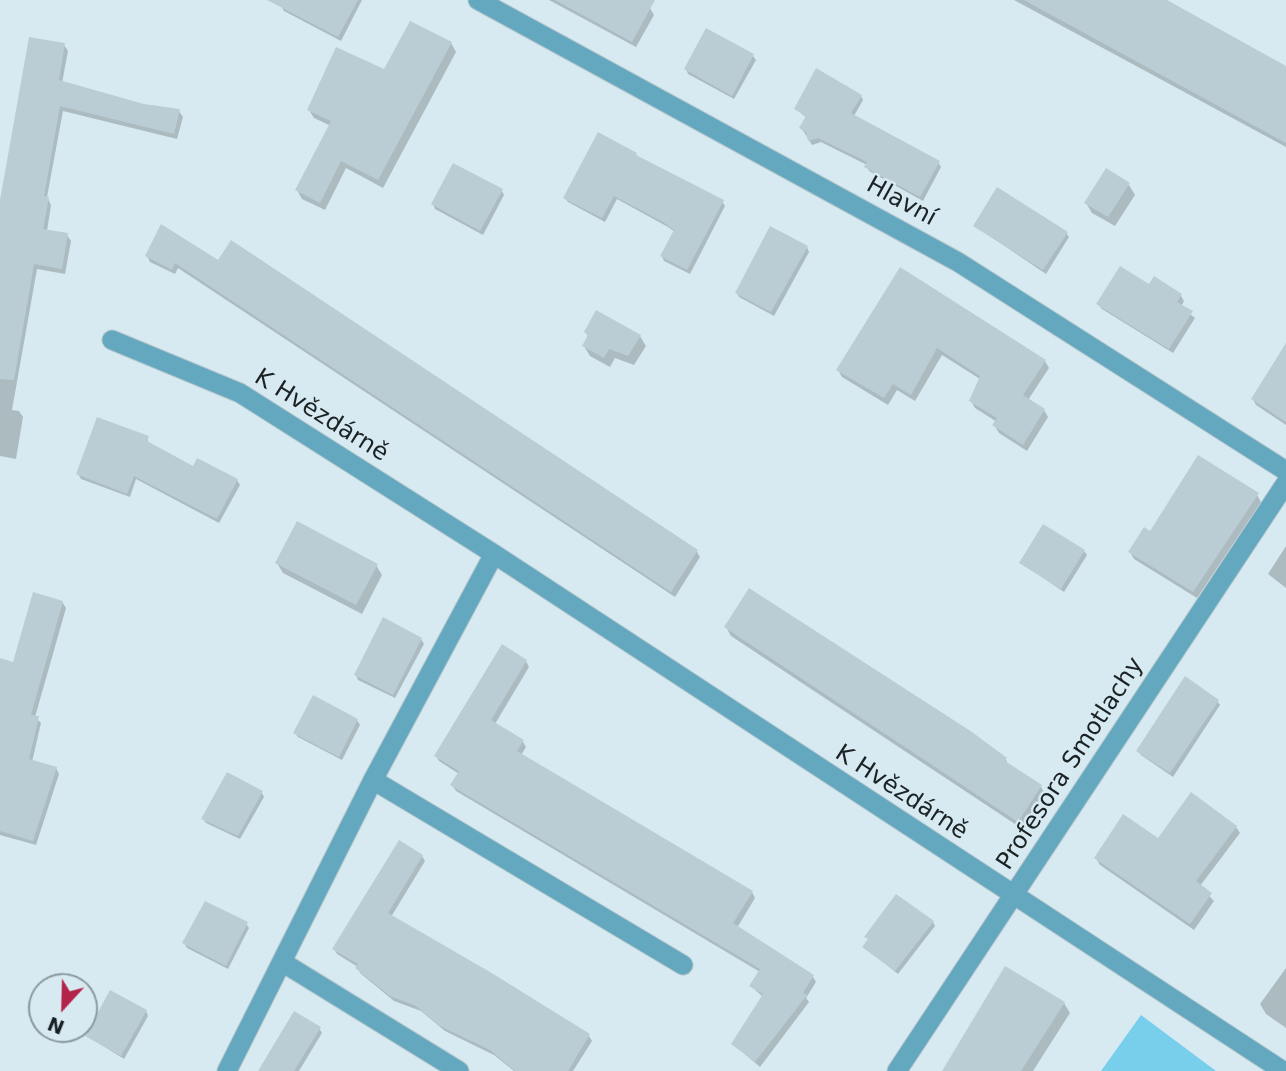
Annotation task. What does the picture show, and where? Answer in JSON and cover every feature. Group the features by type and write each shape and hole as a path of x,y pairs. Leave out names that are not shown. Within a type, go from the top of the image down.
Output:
{"street":[{"name":"Hlavní","path":"478,0 958,262 1286,471"},
{"name":"K Hvězdárně","path":"112,340 240,393 494,554 1283,1071"},
{"name":"Profesora Smotlachy","path":"897,1071 1286,483"},
{"path":"227,1071 373,780 494,554"},
{"path":"373,780 682,965"},
{"path":"282,962 459,1071"}],"shaded area":[{"path":"1141,1015 1216,1071 1101,1071"}],"building":[{"path":"267,0 358,0 338,37"},
{"path":"555,0 655,0 632,42"},
{"path":"1024,0 1167,0 1286,66 1286,143"},
{"path":"410,21 452,42 378,180 341,161 320,203 295,190 331,121 307,110 336,47 384,69"},
{"path":"706,28 754,54 732,96 684,69"},
{"path":"29,37 65,43 59,80 144,104 180,109 174,134 60,106 44,196 49,197 43,229 68,233 62,269 34,264 14,380 0,379 0,200"},
{"path":"816,68 862,95 851,113 940,161 920,197 864,167 867,162 818,138 808,141 806,132 799,128 806,116 794,109"},
{"path":"598,132 637,153 636,155 724,200 687,270 660,256 674,230 663,222 614,196 602,218 563,198"},
{"path":"453,163 503,189 480,231 431,204"},
{"path":"1106,168 1130,183 1108,217 1084,203"},
{"path":"997,187 1068,232 1043,270 973,226"},
{"path":"161,224 218,260 231,240 698,550 671,592 175,263 172,270 145,256"},
{"path":"770,226 808,246 771,312 735,293"},
{"path":"1120,266 1149,284 1154,276 1182,294 1177,302 1193,311 1169,349 1096,304"},
{"path":"900,267 1046,360 1023,395 1045,409 1023,445 992,425 997,418 969,401 980,376 937,348 911,395 893,384 884,398 836,370"},
{"path":"596,310 641,335 628,356 609,349 604,358 582,346 588,335 584,332"},
{"path":"1286,343 1286,422 1251,399"},
{"path":"97,417 149,436 147,441 193,466 197,458 238,479 217,519 134,476 127,494 76,474"},
{"path":"1198,455 1259,493 1193,592 1128,552 1144,527 1150,531"},
{"path":"297,521 378,564 356,605 275,563"},
{"path":"1043,524 1085,550 1061,589 1019,563"},
{"path":"749,588 972,732 1007,758 1005,761 1042,785 1018,822 724,627"},
{"path":"33,592 63,601 31,715 39,716 29,759 57,767 33,841 0,831 0,658 13,662"},
{"path":"383,617 422,638 393,695 354,675"},
{"path":"502,644 527,660 491,720 524,740 517,751 753,891 733,923 814,975 803,993 807,995 755,1062 731,1044 763,994 749,986 760,969 450,785 459,771 434,756"},
{"path":"1185,676 1219,700 1170,773 1136,751"},
{"path":"313,695 358,719 339,757 293,733"},
{"path":"227,772 263,791 238,836 201,819"},
{"path":"1191,792 1237,826 1196,881 1212,893 1190,924 1094,858 1123,814 1158,838"},
{"path":"399,840 423,855 388,913 590,1034 568,1071 515,1071 490,1050 440,1026 416,1006 390,996 355,968 358,964 332,949"},
{"path":"896,894 934,921 895,971 862,947 868,939 864,937"},
{"path":"205,901 248,922 226,966 182,943"},
{"path":"1005,966 1065,1002 1021,1071 942,1071"},
{"path":"110,990 147,1010 121,1056 98,1043 98,1012"},
{"path":"294,1011 321,1027 294,1071 258,1071"}]}
